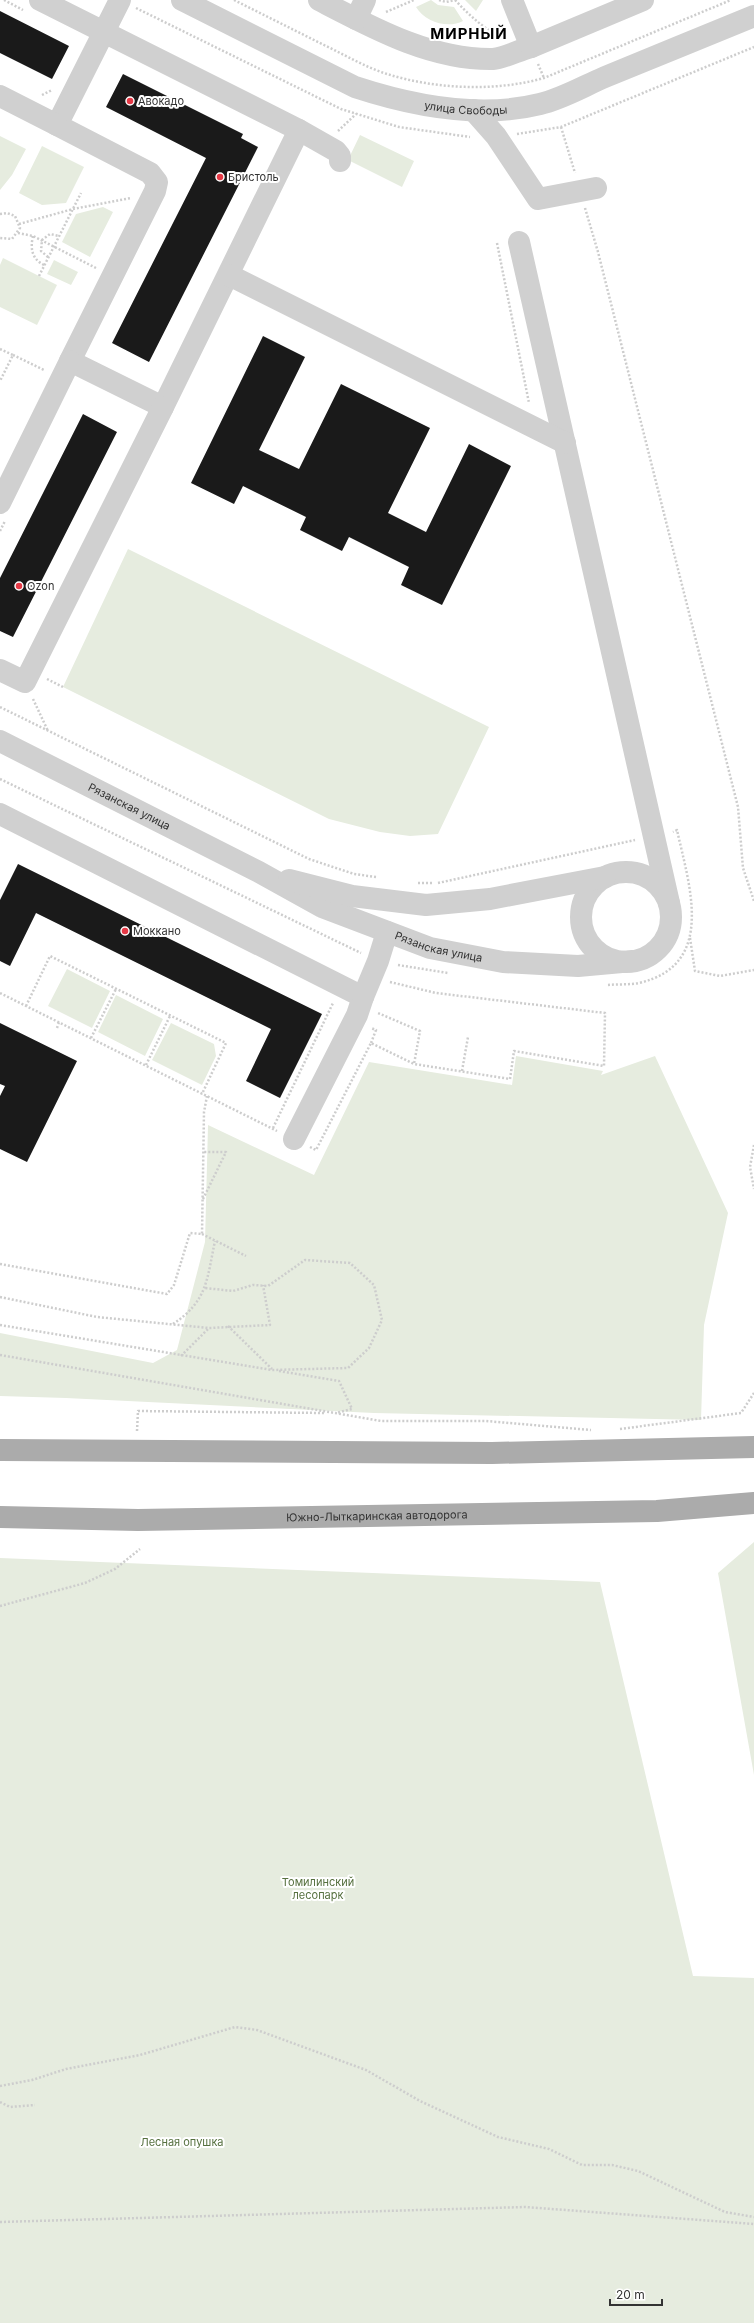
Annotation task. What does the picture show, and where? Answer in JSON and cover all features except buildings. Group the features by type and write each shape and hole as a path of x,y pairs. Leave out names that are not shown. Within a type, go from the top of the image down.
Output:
{"main road":[{"path":"0,1450 492,1452 754,1447"},
{"name":"Южно-Лыткаринская автодорога","path":"0,1517 138,1520 657,1511 754,1503"}],"street":[{"path":"57,125 120,0"},
{"name":"улица Свободы","path":"182,0 355,86 384,96 426,106 473,110 502,110 541,104 754,16"},
{"path":"319,0 364,15 400,40 449,54 494,59 531,47 643,0"},
{"path":"512,0 531,47"},
{"path":"33,5 104,31 299,130 336,151 340,156 340,161"},
{"path":"0,96 150,173 157,182 156,191 70,361 3,510"},
{"path":"473,110 496,136 538,199 588,189"},
{"path":"0,670 25,682 229,275 299,130"},
{"path":"519,242 564,443 669,903 672,918 668,933 660,947 648,956 633,961 618,961 603,955 593,947 586,936 582,923 582,910 586,898 593,887 605,877 620,872 636,873 650,878 662,889 669,903"},
{"path":"229,275 564,443"},
{"path":"70,361 163,407"},
{"name":"Рязанская улица","path":"0,741 258,872 322,907 430,948 503,962 578,966 633,961"},
{"path":"0,814 368,987"},
{"name":"Рязанская улица","path":"258,872 352,896 426,905 490,899 605,877"},
{"path":"294,1139 357,1014 387,932"}],"path":[{"path":"4,0 33,5"},
{"path":"364,15 374,17 414,0"},
{"path":"440,0 446,2 455,0 470,16 487,30 512,43 531,47"},
{"path":"38,95 45,94 54,88"},
{"path":"324,143 356,114"},
{"path":"561,127 588,189 598,252 738,807 743,868 754,901"},
{"path":"39,276 81,193"},
{"path":"19,224 73,209 129,197 148,206"},
{"path":"0,214 11,214 19,224 18,233"},
{"path":"0,238 8,240 18,233 34,236 113,276"},
{"path":"42,240 50,234 59,236"},
{"path":"34,236 31,245 33,255 44,265"},
{"path":"42,240 42,251 48,257"},
{"path":"497,243 529,407"},
{"path":"0,349 13,355 0,381"},
{"path":"0,531 3,510"},
{"path":"25,682 48,732"},
{"path":"0,707 48,732 309,859 354,874 378,878"},
{"path":"414,883 434,883 464,879 610,847"},
{"path":"690,938 695,971 720,976 754,970"},
{"path":"26,1006 50,956 226,1043 202,1094"},
{"path":"0,993 316,1150 371,1042 414,1064 510,1079 514,1051 604,1066 605,1013 436,993 368,987"},
{"path":"91,1038 116,989"},
{"path":"273,1128 333,1002"},
{"path":"146,1065 170,1016"},
{"path":"57,1028 59,1022"},
{"path":"414,1064 420,1031"},
{"path":"462,1071 468,1037"},
{"path":"202,1234 204,1112 207,1096"},
{"path":"754,1145 750,1167 754,1189"},
{"path":"203,1200 226,1152 204,1152"},
{"path":"0,1264 167,1294 174,1286 190,1233 202,1234 246,1256"},
{"path":"173,1324 189,1314 196,1306 205,1288 215,1241"},
{"path":"205,1288 233,1291 252,1285 268,1286 305,1260 350,1263 374,1284 382,1320 369,1348 348,1368 272,1370 228,1326"},
{"path":"0,1297 98,1317 209,1328 270,1325 263,1286"},
{"path":"0,1324 339,1382 352,1409 333,1413 138,1411 137,1438"},
{"path":"181,1356 209,1328"},
{"path":"0,1355 381,1422 486,1421 599,1430"},
{"path":"614,1430 741,1413 754,1393"},
{"path":"0,1606 85,1583 115,1569 140,1549"},
{"path":"0,2086 32,2080 66,2069 140,2054 235,2027 257,2030 366,2070 420,2101 498,2137 549,2149 582,2165 612,2165 638,2171 725,2212 754,2217"},
{"path":"0,2102 10,2107 35,2105"},
{"path":"0,2222 524,2207 754,2224"}],"green space":[{"path":"431,0 438,5 454,7 463,21 444,24 437,23 425,17 416,7"},
{"path":"465,0 483,0 476,11"},
{"path":"360,135 414,161 402,187 348,160"},
{"path":"0,136 26,149 12,175 0,190"},
{"path":"42,146 84,167 66,203 42,205 19,193"},
{"path":"103,207 113,212 90,257 62,242 76,214"},
{"path":"3,258 57,285 37,325 0,307 0,265"},
{"path":"54,260 78,272 71,285 47,274"},
{"path":"128,549 489,727 438,834 410,836 380,832 329,819 63,687"},
{"path":"67,969 110,991 92,1028 48,1006"},
{"path":"116,995 163,1019 145,1056 98,1032"},
{"path":"171,1023 214,1044 216,1056 202,1085 152,1060"},
{"path":"516,1056 603,1071 601,1075 655,1056 728,1213 704,1325 701,1420 374,1413 0,1396 0,1333 153,1363 177,1350 205,1242 208,1125 314,1175 369,1062 512,1085"},
{"path":"754,1542 754,1775 718,1573"},
{"name":"Томилинский лесопарк","path":"0,1558 600,1582 693,1976 754,1978 754,2323 0,2323"}],"place":[{"name":"Авокадо","path":"130,101"},
{"name":"Бристоль","path":"220,177"},
{"name":"Ozon","path":"19,586"},
{"name":"Моккано","path":"125,931"}],"district":[{"name":"МИРНЫЙ","path":"469,34"}],"park label":[{"name":"Лесная опушка","path":"182,2142"}]}
